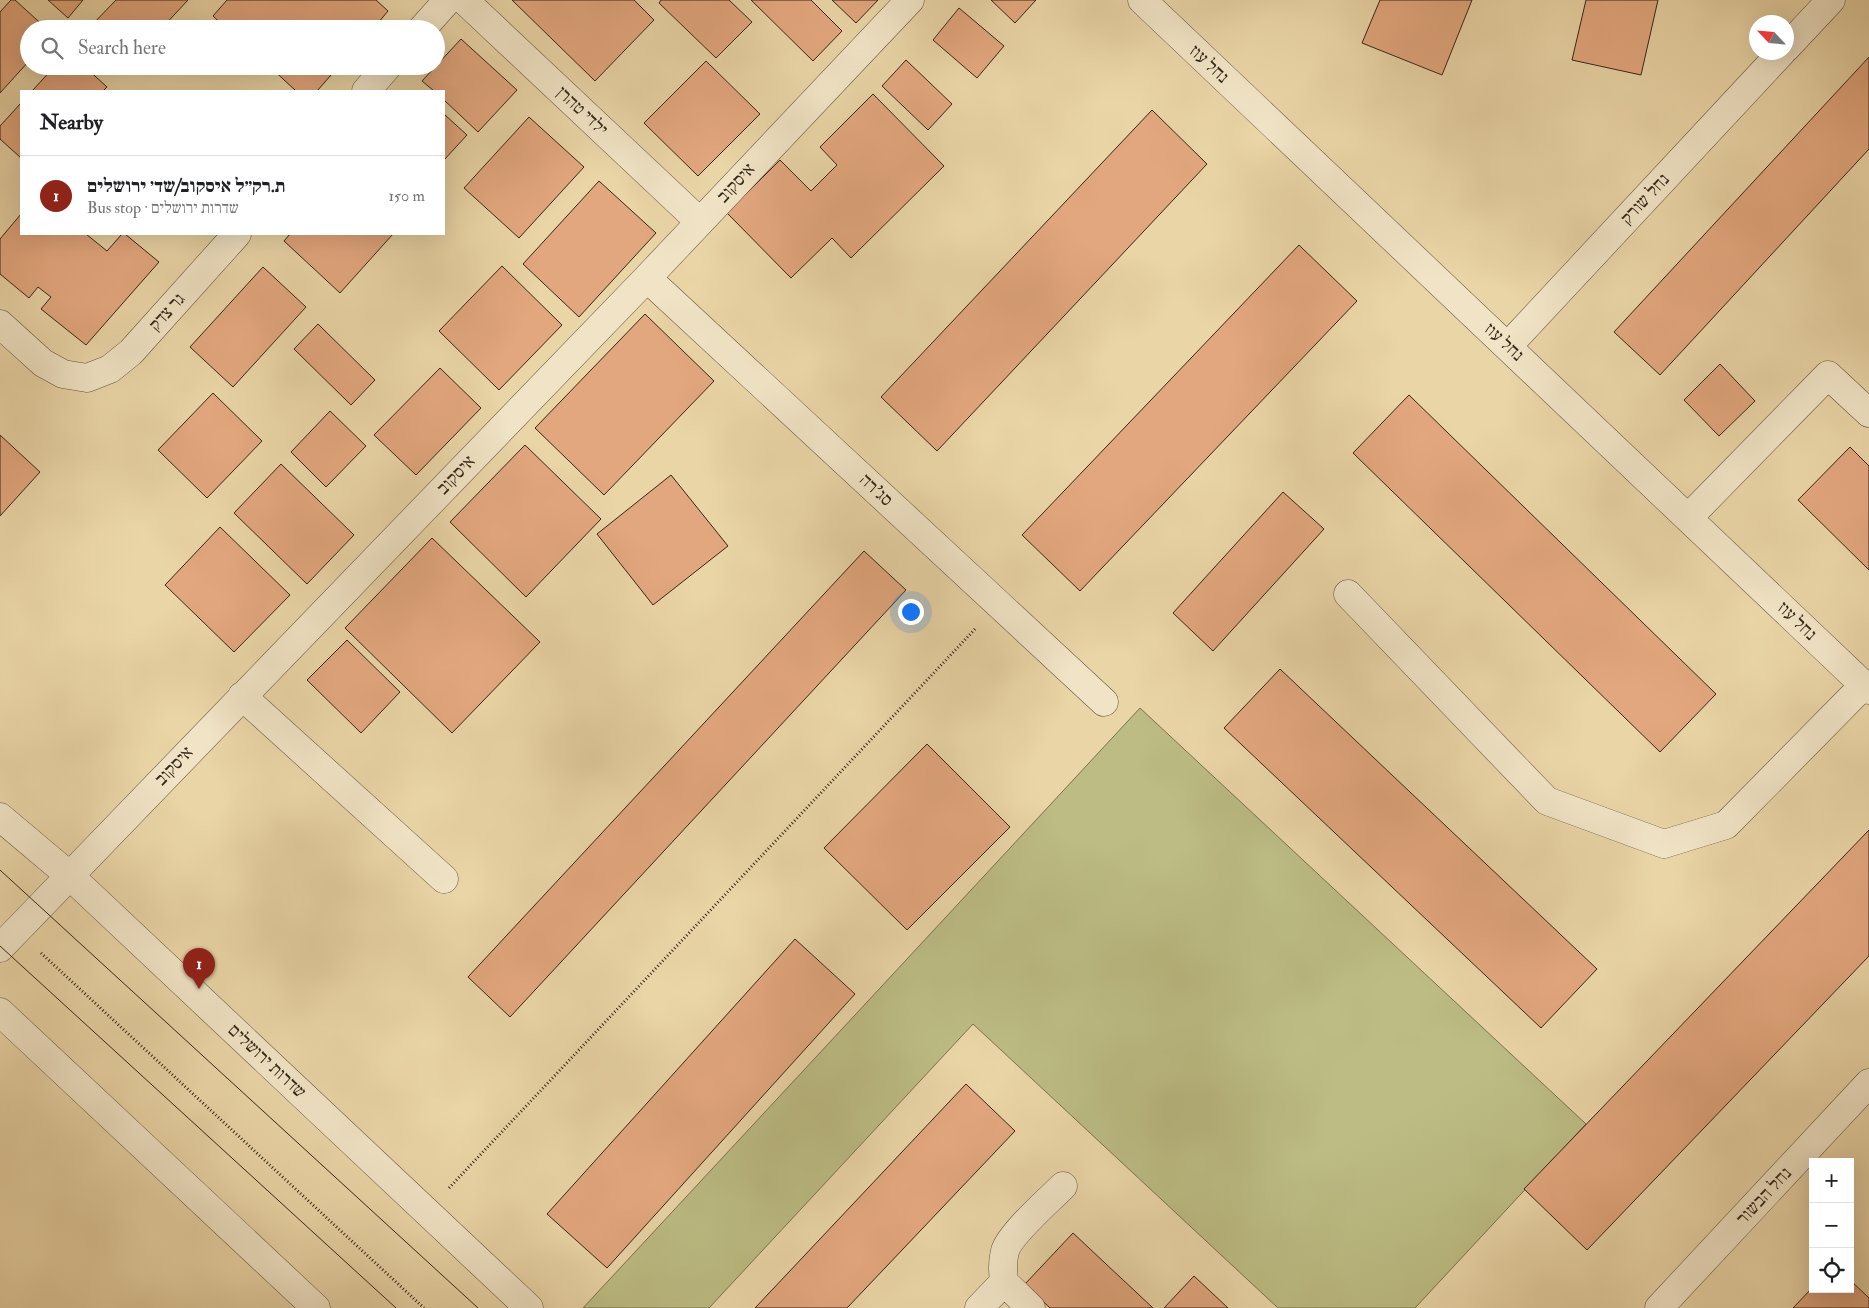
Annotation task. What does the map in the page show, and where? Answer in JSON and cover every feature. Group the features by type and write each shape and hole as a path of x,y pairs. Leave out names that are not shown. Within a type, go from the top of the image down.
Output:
{"street":[{"path":"430,20 448,0"},
{"name":"ילדי טהרן","path":"464,0 700,222"},
{"name":"איסקוב","path":"8,939 647,278 910,0"},
{"name":"נחל עוז","path":"1142,0 1866,688 1726,825 1664,844 1547,801 1348,594"},
{"path":"1794,39 1831,0"},
{"name":"נחל שורק","path":"1508,346 1775,60"},
{"path":"367,90 380,75"},
{"name":"גר צדק","path":"0,324 43,363 63,374 86,378 110,370 131,352 236,235"},
{"name":"סג'רה","path":"647,278 1104,702"},
{"path":"1688,518 1828,375 1869,413"},
{"path":"242,696 444,879"},
{"name":"שדרות ירושלים","path":"0,818 70,876 530,1308"},
{"path":"0,1012 316,1308"},
{"name":"נחל הבשור","path":"1659,1308 1869,1083"},
{"path":"1032,1308 1004,1282 1002,1265 1006,1249 1019,1230 1063,1186"},
{"path":"980,1308 1004,1282"}],"path":[{"path":"427,1211 998,604"},
{"path":"8,939 424,1308"}],"green space":[{"path":"1140,708 1586,1124 1415,1308 1278,1308 973,1024 709,1308 583,1308"}],"building":[{"path":"11,0 15,0 37,20 20,20 20,71 0,93 0,12"},
{"path":"48,0 83,0 68,18"},
{"path":"116,0 188,0 169,20 97,20"},
{"path":"227,0 376,0 388,11 380,20 217,20 213,16"},
{"path":"512,0 634,0 654,20 595,81"},
{"path":"661,0 729,0 752,22 716,58 659,3"},
{"path":"751,0 811,0 842,31 813,61"},
{"path":"832,0 878,0 856,23"},
{"path":"991,0 1036,0 1015,23"},
{"path":"1380,0 1472,0 1442,75 1362,43"},
{"path":"1586,0 1658,0 1641,75 1572,60"},
{"path":"959,8 1004,46 977,78 933,40"},
{"path":"461,39 517,90 478,132 445,101 445,90 433,90 422,81 428,75 445,75 445,56"},
{"path":"1869,57 1869,149 1660,375 1614,332"},
{"path":"906,60 952,104 928,130 882,86"},
{"path":"706,61 760,114 698,176 644,123"},
{"path":"47,75 94,75 107,87 104,90 33,90"},
{"path":"279,75 331,75 318,90 295,90"},
{"path":"873,94 944,166 851,258 832,238 791,278 727,213 780,160 811,191 837,165 820,147"},
{"path":"20,104 20,157 0,139 0,126"},
{"path":"1152,110 1207,164 937,451 881,397"},
{"path":"445,115 467,135 445,159"},
{"path":"529,117 584,167 519,238 464,188"},
{"path":"599,181 656,233 579,317 523,264"},
{"path":"20,215 20,235 87,235 107,251 121,235 126,235 159,262 86,345 41,309 51,297 38,287 29,298 0,274 0,239"},
{"path":"289,235 392,235 340,293 284,241"},
{"path":"1299,245 1357,301 1080,591 1022,535"},
{"path":"502,266 562,325 499,390 439,331"},
{"path":"263,267 306,307 233,387 190,347"},
{"path":"645,314 714,381 604,495 535,428"},
{"path":"318,324 375,380 351,405 294,349"},
{"path":"1720,364 1755,401 1719,436 1684,400"},
{"path":"440,368 481,408 416,475 374,435"},
{"path":"213,393 262,441 207,498 158,450"},
{"path":"1409,395 1716,694 1660,752 1353,453"},
{"path":"330,411 366,446 326,487 291,452"},
{"path":"0,435 40,472 0,516"},
{"path":"525,445 601,519 526,597 450,522"},
{"path":"1850,447 1869,466 1869,570 1798,500"},
{"path":"281,464 354,535 307,584 234,513"},
{"path":"671,475 728,546 653,605 597,534"},
{"path":"1283,492 1324,529 1213,651 1173,613"},
{"path":"220,527 290,595 234,652 165,585"},
{"path":"432,538 540,642 452,733 345,628"},
{"path":"864,551 906,590 510,1017 468,977"},
{"path":"347,640 400,692 361,733 307,680"},
{"path":"1280,669 1597,969 1541,1028 1224,728"},
{"path":"927,744 1010,827 907,930 824,848"},
{"path":"1869,830 1869,956 1587,1250 1524,1189"},
{"path":"795,939 855,994 607,1268 547,1214"},
{"path":"966,1084 1015,1131 847,1308 755,1308"},
{"path":"1073,1233 1153,1308 1050,1308 1025,1284"},
{"path":"1194,1276 1228,1308 1164,1308"},
{"path":"1854,1284 1869,1298 1869,1308 1793,1308 1809,1291 1809,1293 1854,1293"}],"tram line":[{"path":"0,870 478,1308"},
{"path":"0,946 396,1308"}],"place":[{"name":"ת.רק״ל איסקוב/שד׳ ירושלים","path":"199,989"}]}
